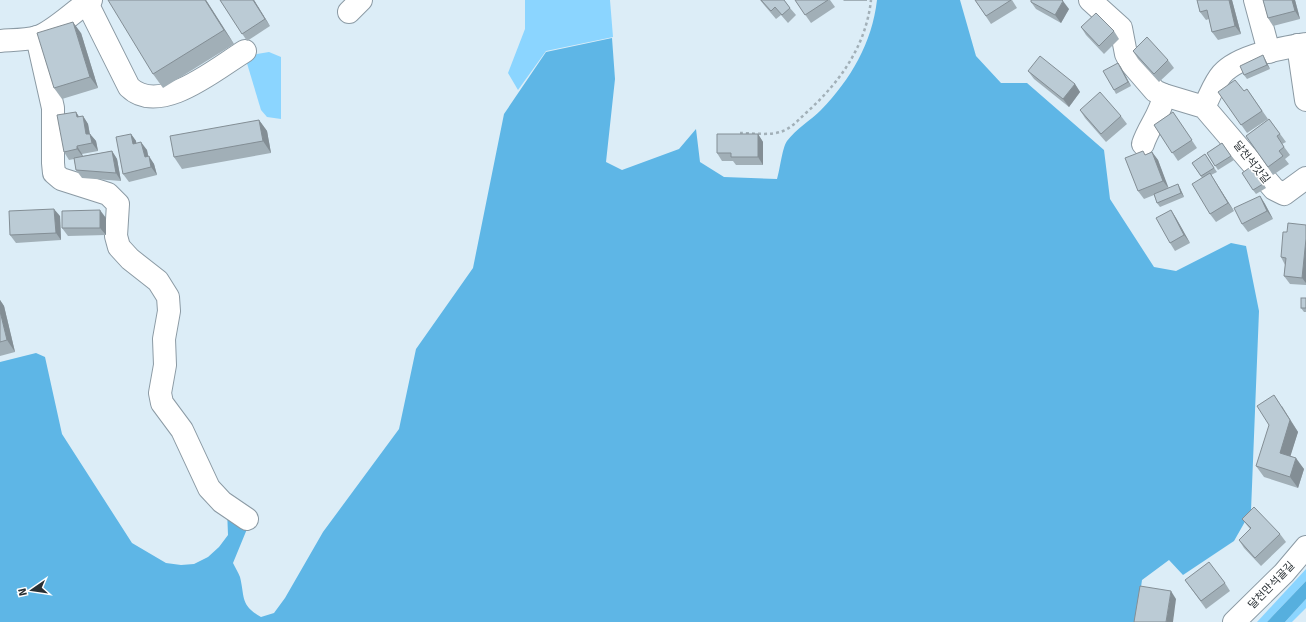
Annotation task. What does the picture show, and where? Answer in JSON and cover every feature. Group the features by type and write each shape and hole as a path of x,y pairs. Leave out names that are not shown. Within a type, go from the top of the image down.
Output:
{"street":[{"path":"1090,0 1121,28 1126,54 1130,62 1155,91 1204,107 1216,82 1229,68 1269,52 1302,45 1306,100"},
{"path":"1255,0 1269,52"},
{"path":"0,41 37,37 50,32 89,1 128,87 141,95 163,96 181,91 245,51"},
{"path":"37,37 53,108 54,174 60,179 108,194 118,204 116,236 119,247 130,259 153,275 168,297 169,311 164,339 165,365 160,392 162,403 182,430 209,488 222,502 247,519"},
{"path":"1143,144 1147,132 1159,114 1164,95"},
{"name":"달천석갓길","path":"1204,107 1274,189 1284,194 1306,178"},
{"name":"달천만석골길","path":"1234,622 1284,573 1306,547"}],"path":[{"path":"740,133 781,132 792,127 820,100 852,62 866,28 871,0"}],"shaded area":[{"path":"525,0 610,0 613,37 546,51 518,90 508,73 525,29"},
{"path":"877,0 960,0 976,56 1001,83 1027,83 1104,150 1110,199 1154,267 1176,271 1231,243 1246,246 1259,311 1251,511 1234,541 1183,575 1169,560 1142,580 1136,622 0,622 0,362 36,353 45,357 62,434 132,543 166,563 181,565 194,564 208,557 219,547 228,535 227,509 247,529 233,563 240,577 244,600 254,613 261,617 274,613 285,598 323,532 399,429 416,349 473,268 504,114 546,52 612,38 615,79 606,162 622,170 679,149 696,129 700,162 724,177 777,179 787,141 795,132 821,110 851,73 865,46"},
{"path":"269,52 281,57 281,119 267,117 261,110 246,60 257,54"},
{"path":"1306,569 1306,581 1267,622 1257,622"},
{"path":"1306,581 1306,599 1285,622 1267,622"},
{"path":"1306,599 1306,608 1292,622 1285,622"}],"building":[{"path":"108,0 205,0 224,30 153,74"},
{"path":"220,0 253,0 265,19 242,34"},
{"path":"761,0 784,0 790,8 782,15 775,7 771,11"},
{"path":"795,0 828,0 805,15"},
{"path":"975,0 1011,0 986,16"},
{"path":"1031,0 1063,1 1055,15 1031,2"},
{"path":"1197,0 1229,0 1235,26 1212,32 1207,10 1200,12"},
{"path":"1263,0 1292,0 1295,11 1268,18"},
{"path":"1096,13 1114,31 1099,46 1081,27"},
{"path":"73,22 90,77 54,88 37,33"},
{"path":"1147,37 1168,60 1154,74 1133,51"},
{"path":"1263,55 1267,65 1244,75 1240,66"},
{"path":"1040,56 1075,84 1063,99 1028,71"},
{"path":"1118,63 1128,82 1114,90 1103,71"},
{"path":"1235,80 1244,91 1247,89 1262,111 1241,125 1218,92"},
{"path":"1100,92 1121,116 1101,134 1080,110"},
{"path":"76,112 77,117 83,116 86,134 90,134 92,143 77,146 77,149 64,152 57,115"},
{"path":"1173,112 1192,140 1172,153 1154,125"},
{"path":"1269,119 1280,134 1277,136 1284,147 1279,151 1283,156 1268,167 1246,136"},
{"path":"259,120 263,141 174,157 170,136"},
{"path":"131,134 133,144 141,142 145,157 149,156 151,167 123,174 116,137"},
{"path":"717,134 758,134 758,157 731,157 731,153 717,153"},
{"path":"1222,143 1231,156 1215,166 1207,153"},
{"path":"112,151 116,173 76,170 74,158"},
{"path":"1143,151 1145,155 1152,152 1163,181 1138,191 1125,158"},
{"path":"1205,154 1214,168 1201,176 1192,163"},
{"path":"1252,166 1263,184 1253,190 1242,173"},
{"path":"1210,173 1228,203 1210,214 1192,184"},
{"path":"1178,184 1181,193 1157,203 1154,194"},
{"path":"1260,196 1267,211 1242,224 1234,208"},
{"path":"54,209 56,233 10,235 9,211"},
{"path":"100,210 100,228 62,228 62,211"},
{"path":"1171,210 1184,235 1170,243 1156,218"},
{"path":"1288,223 1306,225 1302,278 1284,276 1286,258 1281,257 1283,232 1287,232"},
{"path":"1301,298 1306,298 1306,308 1301,308"},
{"path":"0,311 7,340 0,342"},
{"path":"1274,395 1290,420 1280,453 1296,458 1290,477 1256,466 1269,425 1257,406"},
{"path":"1254,507 1280,534 1255,558 1239,540 1251,528 1242,519"},
{"path":"1209,562 1225,583 1201,601 1185,580"},
{"path":"1140,586 1171,591 1166,622 1134,622"}]}
